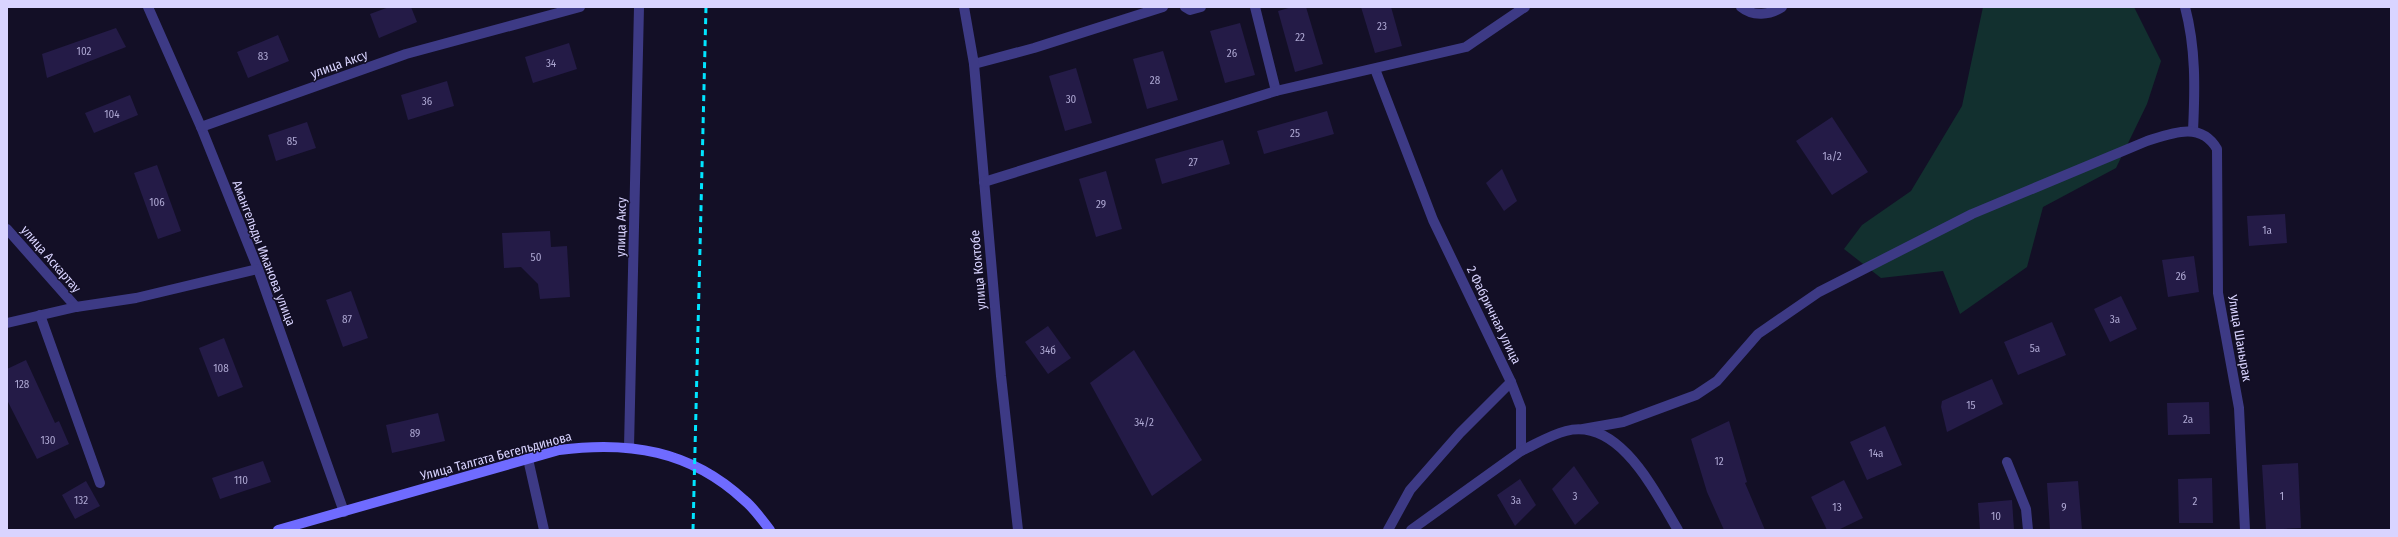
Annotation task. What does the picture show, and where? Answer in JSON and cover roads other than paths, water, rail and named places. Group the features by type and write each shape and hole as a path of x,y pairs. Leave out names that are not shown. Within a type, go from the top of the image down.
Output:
{"street":[{"name":"Амангельды Иманова улица","path":"148,7 201,127 258,269 344,512"},
{"name":"улица Аксу","path":"201,127 406,54 580,7"},
{"name":"улица Аксу","path":"629,447 639,7"},
{"name":"улица Коктобе","path":"964,7 974,64 1001,376 1018,530"},
{"path":"974,64 1034,48 1163,7"},
{"path":"1185,7 1190,10 1200,7"},
{"path":"1255,7 1276,91"},
{"path":"984,182 1276,91 1466,47 1525,7"},
{"path":"1741,7 1759,15 1776,11 1782,7"},
{"path":"1411,530 1521,451 1567,430 1583,429 1623,422 1696,395 1717,381 1758,334 1819,292 1972,214 2147,141 2177,132 2193,131 2195,74 2190,25 2185,7"},
{"name":"2 Фабричная улица","path":"1375,69 1433,220 1511,382 1521,408 1521,451"},
{"name":"Улица Шанырак","path":"2193,131 2213,141 2217,149 2218,293 2240,408 2245,530"},
{"name":"улица Аскартау","path":"7,229 76,307"},
{"path":"7,322 76,307 136,298 258,269"},
{"path":"40,315 100,483"},
{"path":"1388,530 1410,490 1460,433 1511,382"},
{"path":"1583,429 1597,433 1621,447 1641,469 1678,530"},
{"name":"Улица Талгата Бегельдинова","path":"278,530 559,450 595,445 629,447 665,454 703,469 744,500 770,530"},
{"path":"528,459 544,530"},
{"path":"2007,462 2026,509 2028,530"}],"railway":[{"path":"693,530 706,7"}]}
